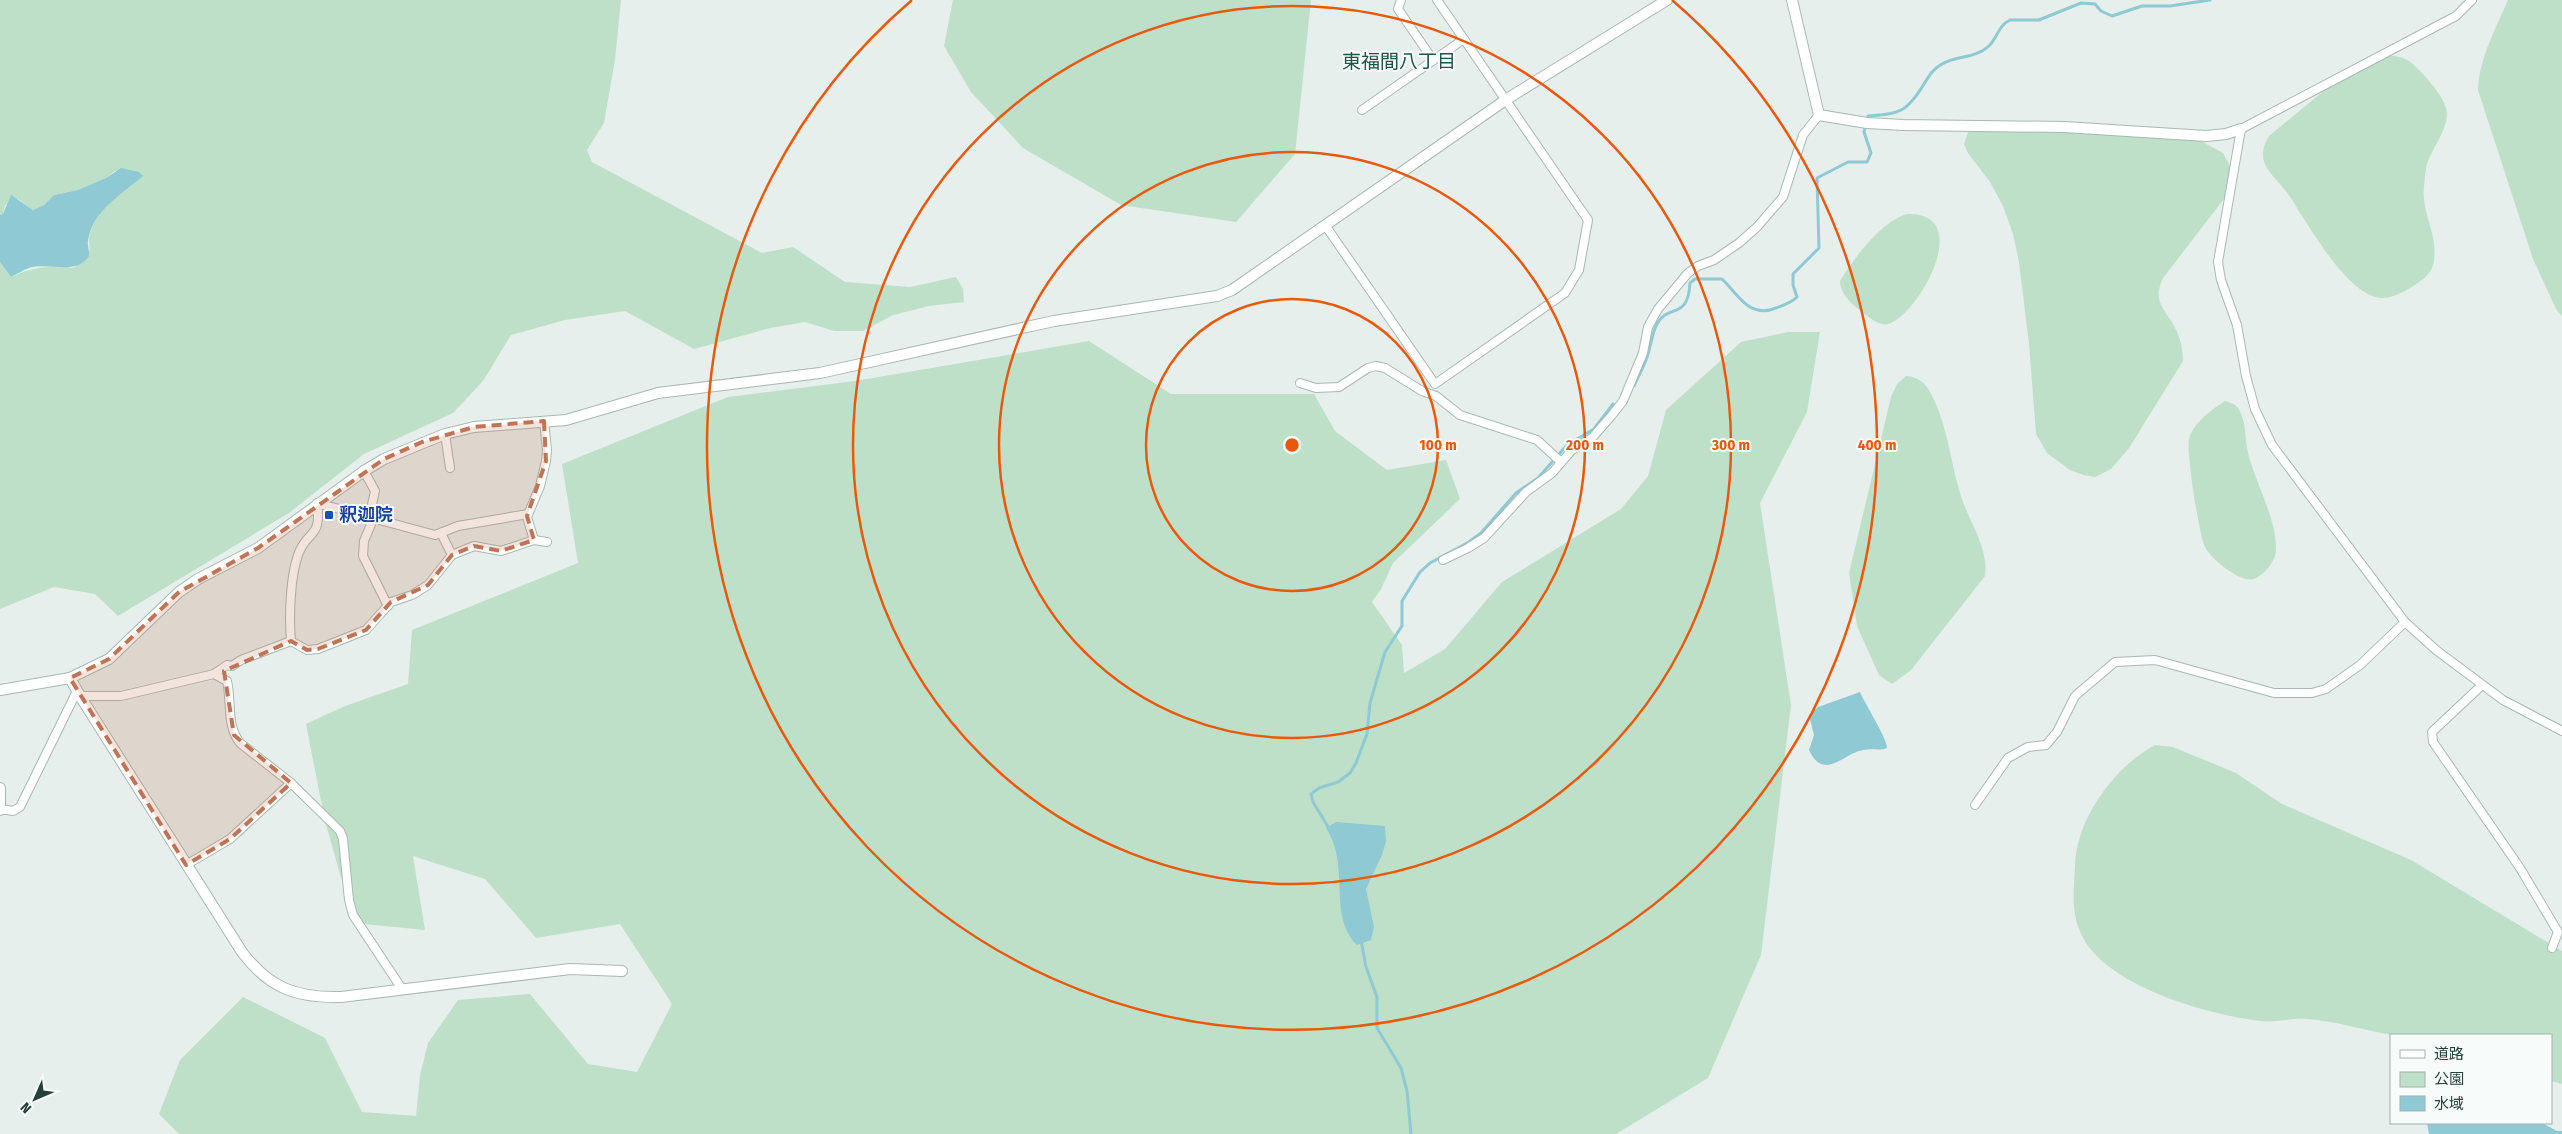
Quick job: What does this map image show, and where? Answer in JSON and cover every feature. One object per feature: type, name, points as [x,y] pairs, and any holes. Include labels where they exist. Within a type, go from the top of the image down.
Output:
[{"type":"street","points":[[1401,0],[1398,10],[1434,60]]},
{"type":"street","points":[[1435,384],[1565,293],[1579,270],[1588,220],[1507,99],[1437,0]]},
{"type":"street","points":[[0,690],[70,678],[109,659],[179,592],[198,578],[258,548],[317,503],[364,471],[392,456],[446,434],[474,428],[566,420],[658,393],[820,373],[1054,321],[1217,296],[1232,290],[1507,99],[1667,0]]},
{"type":"street","points":[[1792,0],[1819,115]]},
{"type":"street","points":[[1819,115],[1867,123],[1903,126],[2064,127],[2206,136],[2226,134],[2241,129],[2456,16],[2472,0]]},
{"type":"street","points":[[1362,110],[1464,39]]},
{"type":"street","points":[[1442,560],[1484,538],[1526,492],[1552,473],[1572,450],[1592,438],[1623,401],[1642,353],[1648,328],[1658,309],[1688,273],[1698,266],[1714,260],[1739,243],[1757,227],[1783,197],[1803,135],[1819,115]]},
{"type":"street","points":[[2241,129],[2218,262],[2220,280],[2237,326],[2246,376],[2255,410],[2277,453],[2405,622],[2503,700],[2562,731]]},
{"type":"street","points":[[1325,225],[1435,384],[1436,396]]},
{"type":"street","points":[[1300,383],[1316,388],[1339,387],[1368,368],[1376,366],[1385,368],[1422,391],[1436,396],[1460,415],[1537,440],[1560,462]]},
{"type":"street","points":[[534,540],[528,514],[540,486],[546,462],[547,450],[544,422]]},
{"type":"street","points":[[446,434],[450,468]]},
{"type":"street","points":[[364,471],[375,491],[372,522],[364,541],[363,556],[388,606]]},
{"type":"street","points":[[317,503],[371,517],[384,523],[402,525],[435,535],[458,526],[528,514]]},
{"type":"street","points":[[291,641],[290,617],[295,565],[298,553],[315,531],[320,521],[317,503]]},
{"type":"street","points":[[441,532],[452,555]]},
{"type":"street","points":[[291,641],[307,650],[332,644],[366,630],[388,606],[428,584],[452,555],[474,546],[501,551],[534,540],[547,542]]},
{"type":"street","points":[[1974,805],[2008,758],[2028,747],[2046,745],[2057,732],[2075,696],[2115,662],[2155,660],[2274,693],[2312,693],[2326,689],[2360,665],[2405,622]]},
{"type":"street","points":[[78,694],[121,696],[214,674],[227,665],[232,666],[241,660],[291,641]]},
{"type":"street","points":[[232,666],[230,677],[227,681],[234,736],[240,743],[292,783],[340,831],[343,839],[349,900],[353,915],[402,989]]},
{"type":"street","points":[[214,674],[227,681]]},
{"type":"street","points":[[70,678],[78,694],[242,952],[252,966],[274,984],[298,994],[318,998],[570,969],[622,971]]},
{"type":"street","points":[[2482,685],[2432,732],[2434,742],[2520,868],[2558,932],[2552,948]]},
{"type":"street","points":[[0,788],[0,809],[13,811],[20,807],[78,694]]},
{"type":"street","points":[[186,865],[230,839],[292,783]]},
{"type":"highlighted area","points":[[544,421],[546,461],[527,516],[534,540],[501,551],[474,546],[452,555],[428,585],[391,602],[366,630],[318,649],[307,650],[291,641],[224,671],[234,735],[291,783],[230,839],[186,865],[70,678],[109,659],[179,592],[258,548],[384,459],[422,442],[474,427]]},
{"type":"green space","points":[[0,0],[621,0],[615,60],[604,123],[587,150],[592,162],[762,253],[793,247],[845,282],[910,287],[956,277],[963,289],[964,302],[929,306],[893,315],[863,331],[834,331],[805,322],[770,328],[694,349],[625,311],[565,320],[511,335],[483,381],[453,413],[364,454],[289,513],[118,616],[95,594],[54,587],[0,609],[0,262],[11,277],[26,271],[42,268],[74,268],[90,250],[89,238],[97,217],[114,199],[142,176],[115,171],[108,177],[78,190],[54,195],[44,205],[33,210],[18,199],[5,205],[3,214],[0,215]]},
{"type":"green space","points":[[953,0],[1311,0],[1295,154],[1236,222],[1121,205],[1023,148],[971,92],[944,46]]},
{"type":"green space","points":[[2508,0],[2562,0],[2562,316],[2556,309],[2533,259],[2478,90],[2481,67],[2485,55]]},
{"type":"green space","points":[[2387,55],[2407,60],[2414,65],[2440,96],[2447,114],[2444,128],[2427,164],[2424,187],[2425,206],[2434,244],[2432,269],[2427,276],[2404,292],[2381,298],[2370,295],[2358,288],[2336,265],[2316,238],[2290,196],[2265,165],[2263,152],[2269,136],[2354,66]]},
{"type":"green space","points":[[1975,125],[2197,139],[2223,153],[2235,175],[2230,191],[2163,278],[2160,286],[2160,303],[2178,333],[2183,361],[2129,448],[2111,469],[2095,477],[2070,470],[2047,453],[2036,434],[2029,344],[2019,262],[2013,234],[2003,206],[1990,182],[1968,153],[1964,144],[1969,129]]},
{"type":"green space","points":[[1907,214],[1927,218],[1938,229],[1939,246],[1935,266],[1913,304],[1900,317],[1888,324],[1881,324],[1850,302],[1842,290],[1840,281],[1852,262],[1878,232],[1897,218]]},
{"type":"green space","points":[[1788,332],[1820,332],[1807,412],[1760,503],[1791,705],[1761,955],[1708,1078],[1616,1134],[179,1134],[159,1114],[180,1060],[243,997],[325,1038],[362,1112],[416,1116],[420,1075],[428,1043],[458,1000],[530,994],[588,1064],[637,1072],[672,1004],[620,924],[536,938],[485,879],[413,856],[425,930],[354,923],[325,821],[306,724],[345,706],[408,684],[412,630],[578,563],[562,464],[728,397],[855,381],[1089,341],[1171,394],[1314,394],[1335,431],[1387,470],[1446,460],[1460,499],[1393,563],[1381,589],[1372,602],[1402,645],[1404,673],[1445,649],[1502,582],[1621,509],[1648,476],[1666,410],[1741,342]]},
{"type":"green space","points":[[1906,376],[1923,383],[1928,388],[1936,404],[1945,430],[1964,506],[1978,535],[1984,555],[1985,576],[1911,670],[1892,684],[1879,675],[1857,626],[1849,573],[1891,397],[1897,384]]},
{"type":"green space","points":[[2225,401],[2232,403],[2241,413],[2250,460],[2273,525],[2276,550],[2274,559],[2265,571],[2254,579],[2234,574],[2208,552],[2202,539],[2191,475],[2189,439],[2191,433],[2209,412]]},
{"type":"green space","points":[[2155,745],[2173,747],[2236,773],[2282,804],[2411,860],[2562,951],[2562,1084],[2552,1081],[2552,1034],[2390,1035],[2317,1020],[2267,1021],[2239,1018],[2185,1004],[2158,994],[2131,981],[2108,966],[2090,949],[2076,921],[2074,898],[2077,848],[2082,830],[2100,796],[2112,780],[2140,754]]},
{"type":"water","points":[[121,168],[139,172],[143,176],[101,212],[90,231],[88,241],[89,256],[83,262],[69,267],[29,268],[11,277],[0,262],[0,215],[3,214],[11,195],[33,210],[44,205],[54,195],[78,190],[108,177]]},
{"type":"water","points":[[1860,692],[1884,738],[1887,748],[1863,750],[1835,763],[1821,764],[1809,750],[1814,735],[1809,715],[1818,707]]},
{"type":"water","points":[[1336,822],[1385,826],[1386,841],[1382,855],[1366,889],[1374,927],[1371,940],[1357,945],[1348,933],[1343,919],[1337,858],[1326,828]]},
{"type":"water","points":[[2427,1124],[2544,1124],[2557,1131],[2562,1131],[2562,1134],[2429,1134]]},
{"type":"waterway","points":[[1634,386],[1647,358],[1657,324],[1661,318],[1682,307],[1686,302],[1690,283],[1695,279],[1722,279],[1745,304],[1759,310],[1767,311],[1776,308],[1797,297],[1793,285],[1793,274],[1819,248],[1817,178],[1848,162],[1867,162],[1871,153],[1864,132],[1868,116],[1888,114],[1902,110],[1913,101],[1939,66],[1948,61],[1984,50],[1992,43],[2003,25],[2010,20],[2039,20],[2081,3],[2095,4],[2101,11],[2112,16],[2142,6],[2170,6],[2210,0]]},
{"type":"waterway","points":[[1330,830],[1313,802],[1311,794],[1319,788],[1338,782],[1350,773],[1356,763],[1367,734],[1370,703],[1385,652],[1402,626],[1402,601],[1420,572],[1430,563],[1469,542],[1481,533],[1516,493],[1538,478],[1567,445],[1594,429],[1613,404]]},
{"type":"waterway","points":[[1361,940],[1366,967],[1377,997],[1377,1028],[1401,1068],[1407,1091],[1411,1134]]},
{"type":"place","name":"釈迦院","points":[[329,515]]},
{"type":"district","name":"東福間八丁目","points":[[1399,61]]}]
